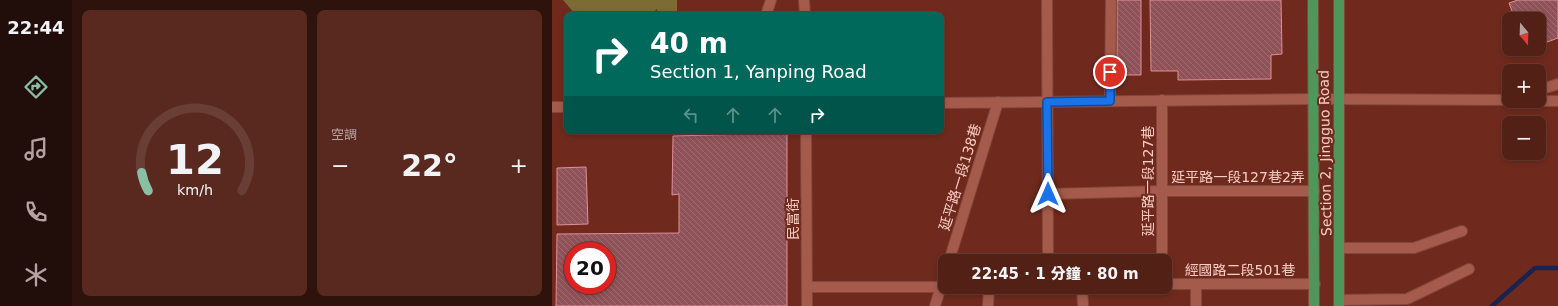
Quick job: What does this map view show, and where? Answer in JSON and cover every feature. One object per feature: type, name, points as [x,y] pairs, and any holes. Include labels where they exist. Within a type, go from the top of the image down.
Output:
[{"type":"main road","name":"Section 2, Jingguo Road","points":[[1313,0],[1314,306]]},
{"type":"main road","name":"Section 2, Jingguo Road","points":[[1339,0],[1339,303]]},
{"type":"street","points":[[767,12],[771,0]]},
{"type":"street","points":[[804,0],[805,12]]},
{"type":"street","points":[[1047,0],[1048,254]]},
{"type":"street","points":[[1110,101],[1111,0]]},
{"type":"street","points":[[1546,88],[1558,84]]},
{"type":"street","points":[[944,103],[1314,99],[1502,101]]},
{"type":"street","name":"延平路一段127巷","points":[[1162,100],[1162,254]]},
{"type":"street","points":[[1546,101],[1558,101]]},
{"type":"street","name":"延平路一段138巷","points":[[951,254],[998,102]]},
{"type":"street","points":[[552,107],[564,107]]},
{"type":"street","name":"民富街","points":[[806,134],[807,306]]},
{"type":"street","name":"延平路一段127巷2弄","points":[[1048,194],[1161,191],[1314,190]]},
{"type":"street","points":[[1340,248],[1414,248],[1462,231]]},
{"type":"street","points":[[1339,303],[1407,299],[1469,270]]},
{"type":"street","name":"經國路二段501巷","points":[[1172,284],[1315,284]]},
{"type":"street","points":[[1196,285],[1196,306]]},
{"type":"street","points":[[807,287],[938,287]]},
{"type":"street","points":[[935,306],[940,294]]},
{"type":"street","points":[[988,306],[989,294]]},
{"type":"street","points":[[1082,294],[1083,306]]},
{"type":"shaded area","points":[[563,0],[677,0],[677,12],[658,12],[657,9],[654,12],[573,12]]},
{"type":"building","points":[[1117,0],[1141,0],[1141,75],[1117,75]]},
{"type":"building","points":[[1150,0],[1281,0],[1282,54],[1271,55],[1271,79],[1178,80],[1178,71],[1151,71]]},
{"type":"building","points":[[1518,0],[1558,0],[1558,38],[1546,42],[1546,12],[1512,12],[1509,3]]},
{"type":"building","points":[[787,134],[787,306],[556,306],[557,234],[679,233],[679,194],[672,195],[673,136]]},
{"type":"building","points":[[586,167],[588,224],[557,225],[557,168]]},
{"type":"waterway","points":[[1492,306],[1535,268],[1558,268]]},
{"type":"route","points":[[1048,194],[1047,102],[1110,101],[1110,72]]}]
